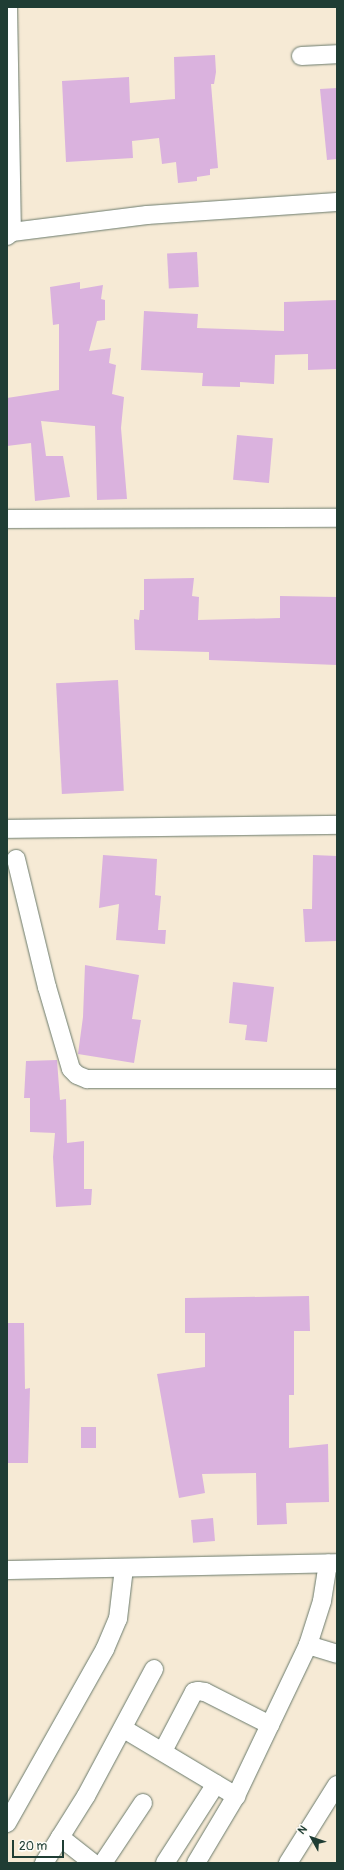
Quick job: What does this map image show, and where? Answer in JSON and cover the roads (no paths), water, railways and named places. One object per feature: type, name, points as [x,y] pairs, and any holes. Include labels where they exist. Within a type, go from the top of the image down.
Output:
[{"type":"street","points":[[8,7],[10,234],[147,215],[337,202]]},
{"type":"street","points":[[300,56],[337,54]]},
{"type":"street","points":[[7,519],[337,518]]},
{"type":"street","points":[[7,828],[337,825]]},
{"type":"street","points":[[16,859],[47,987],[71,1070],[77,1075],[86,1079],[337,1079]]},
{"type":"street","points":[[7,1570],[333,1563],[308,1645],[236,1796],[196,1863]]},
{"type":"street","points":[[7,1822],[105,1649],[118,1619],[124,1568]]},
{"type":"street","points":[[308,1645],[337,1654]]},
{"type":"street","points":[[44,1863],[124,1729],[154,1669]]},
{"type":"street","points":[[163,1751],[194,1692],[198,1691],[206,1692],[270,1725]]},
{"type":"street","points":[[124,1729],[236,1796]]},
{"type":"street","points":[[165,1863],[216,1784]]},
{"type":"street","points":[[288,1863],[337,1785]]},
{"type":"street","points":[[103,1863],[142,1803]]},
{"type":"street","points":[[60,1836],[92,1863]]}]
